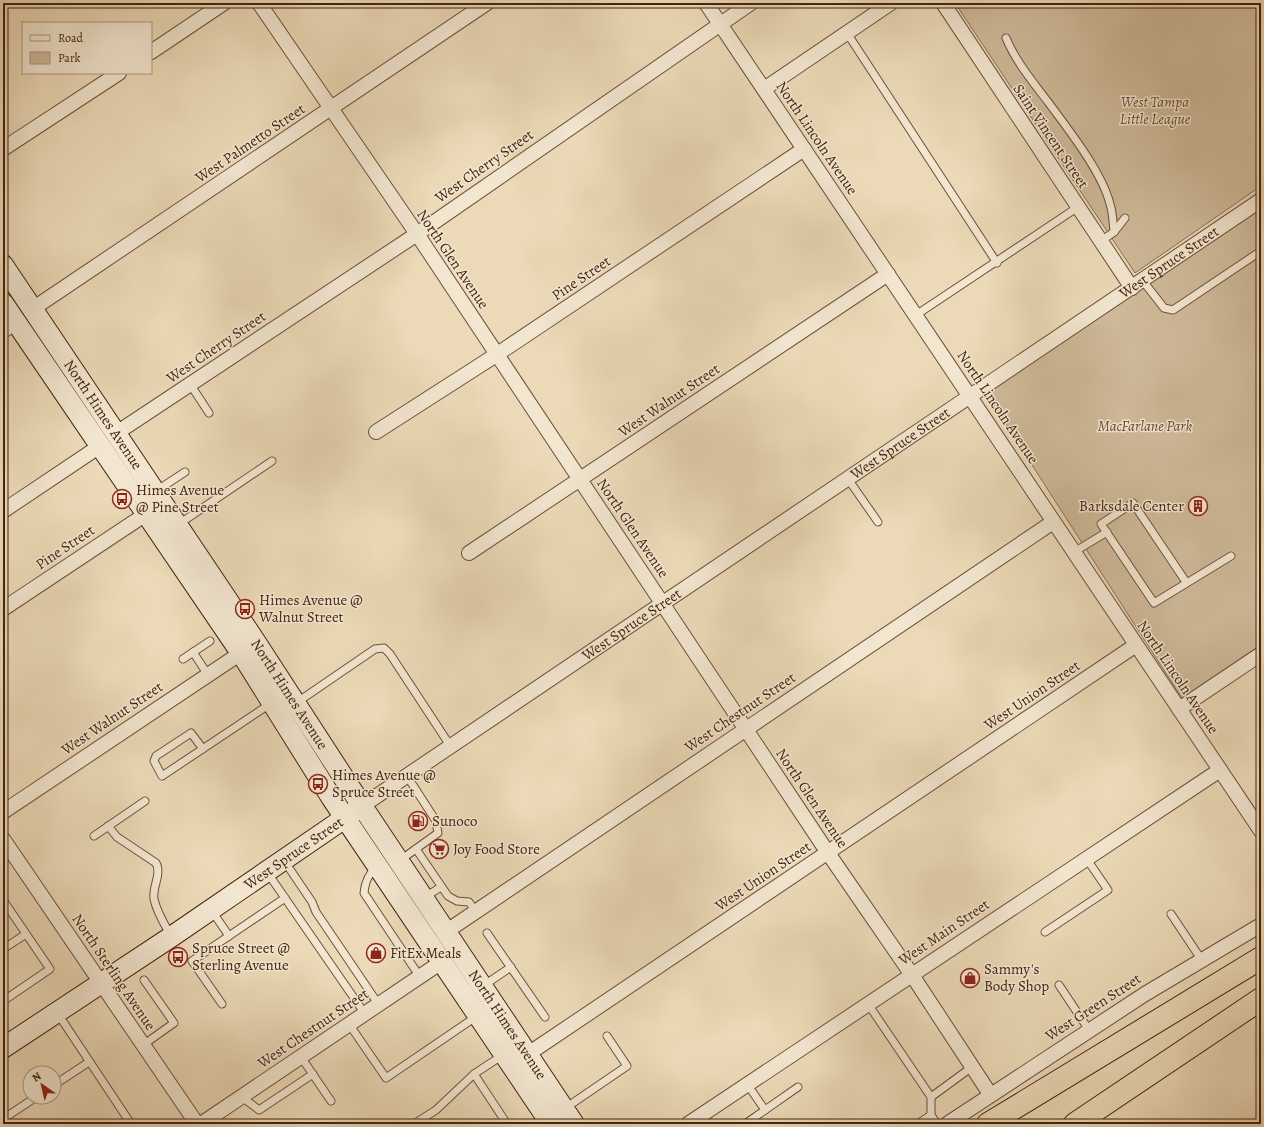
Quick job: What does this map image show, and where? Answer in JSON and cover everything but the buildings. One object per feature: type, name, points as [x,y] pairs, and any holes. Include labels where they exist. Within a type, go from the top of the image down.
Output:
[{"type":"highway","points":[[988,1124],[1261,958]]},
{"type":"highway","points":[[1075,1124],[1261,999]]},
{"type":"street","points":[[152,51],[224,3]]},
{"type":"street","name":"North Glen Avenue","points":[[259,3],[664,604],[828,853],[912,974],[990,1094]]},
{"type":"street","name":"West Palmetto Street","points":[[31,310],[487,3]]},
{"type":"street","name":"North Lincoln Avenue","points":[[706,3],[1261,831]]},
{"type":"street","name":"West Cherry Street","points":[[3,511],[190,384],[416,234],[751,3]]},
{"type":"street","points":[[764,89],[891,3]]},
{"type":"street","name":"Saint Vincent Street","points":[[942,3],[1101,241],[1137,284]]},
{"type":"street","points":[[3,150],[117,74]]},
{"type":"street","name":"Pine Street","points":[[376,432],[496,355],[804,149]]},
{"type":"street","name":"West Spruce Street","points":[[3,1048],[171,937],[362,806],[664,604],[1261,200]]},
{"type":"street","name":"North Himes Avenue","points":[[3,266],[31,310],[108,440],[146,514],[240,653],[345,818],[551,1124]]},
{"type":"street","name":"West Walnut Street","points":[[469,553],[888,274]]},
{"type":"street","points":[[3,303],[14,328]]},
{"type":"street","name":"North Himes Avenue","points":[[14,328],[41,346],[101,432],[108,436],[106,446],[116,454],[130,472],[154,492],[296,703],[362,806],[447,931],[528,1054],[568,1119]]},
{"type":"street","name":"Pine Street","points":[[3,609],[146,514]]},
{"type":"street","name":"West Chestnut Street","points":[[447,931],[1054,522]]},
{"type":"street","name":"West Union Street","points":[[528,1054],[1136,644]]},
{"type":"street","name":"West Walnut Street","points":[[3,812],[240,653]]},
{"type":"street","points":[[1179,709],[1261,654]]},
{"type":"street","name":"West Main Street","points":[[691,1123],[747,1084],[1220,770]]},
{"type":"street","name":"North Sterling Avenue","points":[[3,840],[197,1124]]},
{"type":"street","name":"West Green Street","points":[[947,1124],[990,1094],[1089,1030],[1201,959],[1261,924]]},
{"type":"street","points":[[448,969],[482,1001],[517,1050],[523,1054],[528,1054]]},
{"type":"street","name":"West Chestnut Street","points":[[202,1124],[420,977],[448,969]]},
{"type":"street","points":[[505,1054],[511,1054],[521,1060],[568,1119]]},
{"type":"lane","points":[[847,33],[997,263]]},
{"type":"lane","points":[[1006,38],[1011,50],[1036,88],[1048,101],[1098,175],[1110,204],[1114,232]]},
{"type":"lane","points":[[916,315],[997,263],[1078,207]]},
{"type":"lane","points":[[1101,241],[1114,232],[1125,218]]},
{"type":"lane","points":[[1137,284],[1164,308],[1172,310],[1261,251]]},
{"type":"lane","points":[[190,384],[210,413]]},
{"type":"lane","points":[[177,525],[272,462]]},
{"type":"lane","points":[[154,492],[184,472]]},
{"type":"lane","points":[[848,479],[878,522]]},
{"type":"lane","points":[[1186,582],[1133,503],[1101,524],[1154,603],[1186,582],[1231,556]]},
{"type":"lane","points":[[1074,552],[1106,532]]},
{"type":"lane","points":[[182,659],[210,641]]},
{"type":"lane","points":[[296,703],[375,649],[384,648],[390,654],[451,747]]},
{"type":"lane","points":[[193,652],[208,674]]},
{"type":"lane","points":[[203,749],[191,733],[156,756],[154,761],[162,776],[203,749],[272,702]]},
{"type":"lane","points":[[399,861],[438,833],[436,821],[407,776]]},
{"type":"lane","points":[[94,836],[146,801]]},
{"type":"lane","points":[[108,826],[117,837],[156,862],[158,867],[154,897],[157,909],[171,937]]},
{"type":"lane","points":[[416,849],[448,896],[457,901],[469,902],[476,912]]},
{"type":"lane","points":[[1045,932],[1108,890],[1086,858]]},
{"type":"lane","points":[[284,860],[312,902],[316,912],[378,1005]]},
{"type":"lane","points":[[378,866],[370,873],[364,884],[364,893],[420,977]]},
{"type":"lane","points":[[266,872],[365,1014]]},
{"type":"lane","points":[[424,898],[442,886]]},
{"type":"lane","points":[[222,1004],[192,961],[285,898]]},
{"type":"lane","points":[[3,1000],[50,969],[4,905]]},
{"type":"lane","points":[[211,910],[229,936]]},
{"type":"lane","points":[[1171,914],[1201,959]]},
{"type":"lane","points":[[487,933],[545,1016]]},
{"type":"lane","points":[[3,949],[26,934]]},
{"type":"lane","points":[[483,986],[511,967]]},
{"type":"lane","points":[[143,1045],[174,1023],[144,980]]},
{"type":"lane","points":[[1059,985],[1089,1030]]},
{"type":"lane","points":[[868,1004],[931,1097],[931,1115],[937,1124]]},
{"type":"lane","points":[[56,1012],[131,1124]]},
{"type":"lane","points":[[349,1024],[386,1078],[479,1015]]},
{"type":"lane","points":[[568,1119],[627,1066],[607,1036]]},
{"type":"lane","points":[[414,1124],[436,1110],[474,1074],[505,1054]]},
{"type":"lane","points":[[301,1057],[331,1101]]},
{"type":"lane","points":[[62,1080],[89,1062]]},
{"type":"lane","points":[[931,1097],[972,1067]]},
{"type":"lane","points":[[242,1097],[259,1110],[313,1074]]},
{"type":"lane","points":[[474,1074],[507,1124]]},
{"type":"lane","points":[[747,1084],[765,1110]]},
{"type":"lane","points":[[745,1124],[798,1087]]},
{"type":"lane","points":[[3,1119],[24,1105]]},
{"type":"lane","points":[[918,1124],[931,1115]]},
{"type":"green space","name":"West Tampa Little League","points":[[955,3],[1261,3],[1261,186],[1135,273]]},
{"type":"green space","name":"MacFarlane Park","points":[[1261,208],[1261,647],[1183,700],[989,398],[992,389]]},
{"type":"place","name":"Himes Avenue @ Pine Street","points":[[122,499]]},
{"type":"place","name":"Barksdale Center","points":[[1198,506]]},
{"type":"place","name":"Himes Avenue @ Walnut Street","points":[[245,609]]},
{"type":"place","name":"Himes Avenue @ Spruce Street","points":[[318,784]]},
{"type":"place","name":"Sunoco","points":[[418,821]]},
{"type":"place","name":"Joy Food Store","points":[[439,849]]},
{"type":"place","name":"FitEx Meals","points":[[376,953]]},
{"type":"place","name":"Spruce Street @ Sterling Avenue","points":[[178,957]]},
{"type":"place","name":"Sammy's Body Shop","points":[[970,978]]}]
